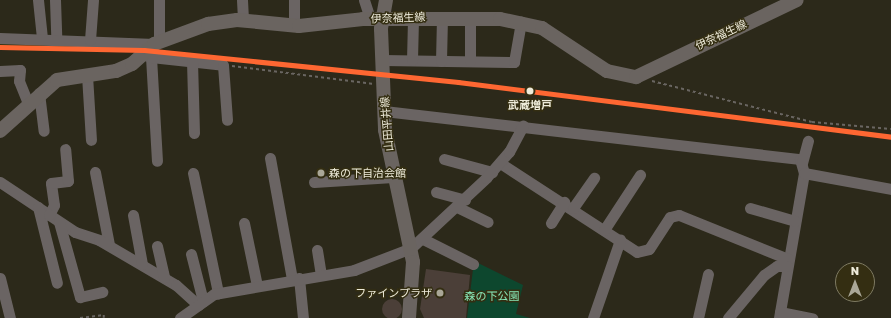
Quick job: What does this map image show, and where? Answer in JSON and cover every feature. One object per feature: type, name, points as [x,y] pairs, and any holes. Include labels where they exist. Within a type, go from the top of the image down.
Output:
[{"type":"main road","name":"山田平井線","points":[[386,0],[376,19],[383,60],[384,111],[394,177],[411,248],[413,279],[408,318]]},
{"type":"main road","name":"伊奈福生線","points":[[0,131],[28,103],[57,80],[116,71],[152,50],[208,24],[243,21],[294,26],[376,19],[442,17],[470,17],[522,22],[560,38],[611,73],[636,77],[797,0]]},
{"type":"street","points":[[38,0],[42,38]]},
{"type":"street","points":[[55,0],[56,38]]},
{"type":"street","points":[[90,40],[92,0]]},
{"type":"street","points":[[157,161],[152,50],[159,0]]},
{"type":"street","points":[[242,0],[243,21]]},
{"type":"street","points":[[294,0],[294,26]]},
{"type":"street","points":[[364,0],[376,19]]},
{"type":"street","points":[[441,61],[442,17]]},
{"type":"street","points":[[470,17],[470,61]]},
{"type":"street","points":[[412,60],[413,19]]},
{"type":"street","points":[[383,60],[514,62],[522,22]]},
{"type":"street","points":[[0,38],[56,38],[90,40],[152,50],[192,61],[223,65],[227,120]]},
{"type":"street","points":[[192,61],[194,132]]},
{"type":"street","points":[[0,71],[20,70],[19,81],[28,103]]},
{"type":"street","points":[[87,75],[91,140]]},
{"type":"street","points":[[40,93],[44,131]]},
{"type":"street","points":[[384,111],[800,159],[803,168]]},
{"type":"street","points":[[180,318],[200,303],[218,293],[354,270],[411,248],[461,204],[492,172],[500,163],[523,126]]},
{"type":"street","points":[[808,141],[779,315],[812,318]]},
{"type":"street","points":[[49,215],[54,205],[51,182],[68,180],[65,149]]},
{"type":"street","points":[[270,158],[303,318]]},
{"type":"street","points":[[444,159],[492,172]]},
{"type":"street","points":[[500,163],[568,205],[637,252],[644,251],[670,217],[679,215],[788,262]]},
{"type":"street","points":[[803,168],[891,189]]},
{"type":"street","points":[[95,172],[109,245]]},
{"type":"street","points":[[193,173],[218,293]]},
{"type":"street","points":[[604,230],[640,175]]},
{"type":"street","points":[[314,182],[394,177]]},
{"type":"street","points":[[551,223],[594,178]]},
{"type":"street","points":[[0,182],[59,222],[109,245],[164,277],[200,303]]},
{"type":"street","points":[[436,192],[461,204],[488,222]]},
{"type":"street","points":[[38,207],[57,283]]},
{"type":"street","points":[[750,208],[795,221]]},
{"type":"street","points":[[133,215],[142,264]]},
{"type":"street","points":[[59,222],[80,297],[102,292]]},
{"type":"street","points":[[244,223],[257,286]]},
{"type":"street","points":[[423,239],[473,264]]},
{"type":"street","points":[[593,318],[620,240]]},
{"type":"street","points":[[157,246],[164,277]]},
{"type":"street","points":[[317,250],[321,275]]},
{"type":"street","points":[[191,254],[200,303]]},
{"type":"street","points":[[728,318],[764,275],[777,266],[788,262]]},
{"type":"street","points":[[698,318],[708,274]]},
{"type":"street","points":[[0,278],[10,318]]},
{"type":"path","points":[[223,65],[384,85]]},
{"type":"path","points":[[661,85],[812,122],[891,129]]},
{"type":"path","points":[[523,107],[524,102]]},
{"type":"path","points":[[80,318],[104,315],[104,318]]},
{"type":"shaded area","points":[[0,43],[147,47],[142,52],[0,49]]},
{"type":"green space","name":"森の下公園","points":[[474,261],[523,285],[516,314],[530,318],[467,318]]},
{"type":"building","points":[[426,269],[470,275],[466,318],[424,318],[420,309]]},
{"type":"building","points":[[392,299],[399,302],[402,309],[399,316],[392,319],[385,316],[382,309],[385,302]]},
{"type":"transit line","points":[[0,47],[144,50],[458,82],[891,137]]},
{"type":"place","name":"武蔵増戸","points":[[530,91]]},
{"type":"place","name":"森の下自治会館","points":[[321,173]]},
{"type":"place","name":"ファインプラザ","points":[[440,293]]}]
